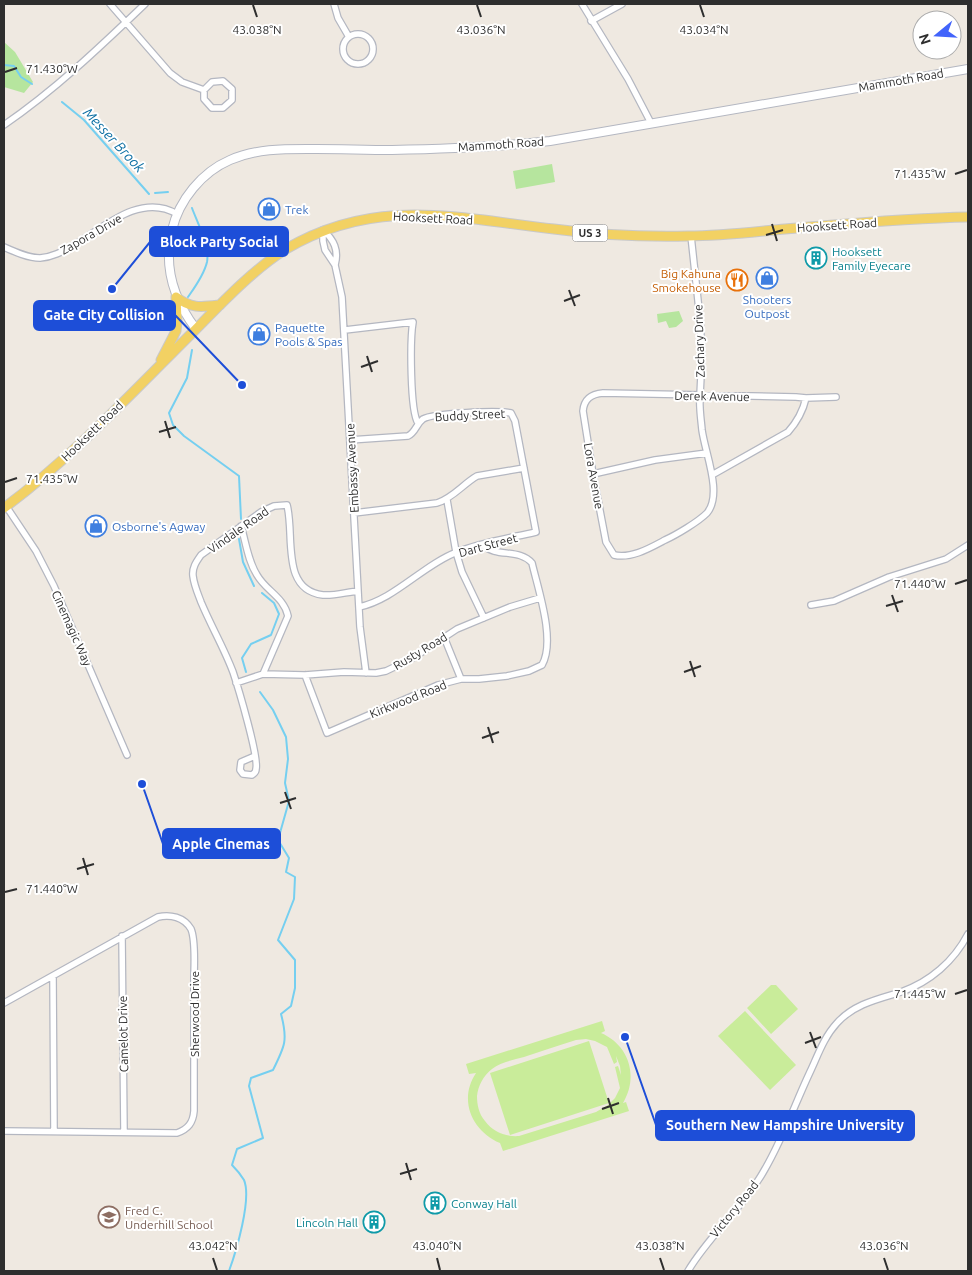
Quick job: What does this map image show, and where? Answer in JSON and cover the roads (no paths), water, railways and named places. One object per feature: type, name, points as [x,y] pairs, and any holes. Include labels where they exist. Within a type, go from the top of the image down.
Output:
[{"type":"main road","name":"Mammoth Road","points":[[196,329],[176,297],[168,255],[171,234],[177,214],[193,188],[210,172],[231,159],[256,152],[292,149],[424,149],[506,146],[550,141],[968,69]]},
{"type":"main road","name":"Hooksett Road","points":[[5,507],[59,464],[220,305],[273,258],[293,245],[323,230],[364,218],[407,214],[489,221],[608,235],[691,236],[968,217]]},
{"type":"main road","points":[[176,297],[192,307],[200,308],[220,305]]},
{"type":"main road","points":[[159,366],[176,331],[176,297]]},
{"type":"street","points":[[110,4],[170,73],[182,82],[204,90]]},
{"type":"street","points":[[4,125],[44,95],[84,61],[145,4]]},
{"type":"street","points":[[334,4],[341,24],[349,38]]},
{"type":"street","points":[[582,4],[628,79],[651,123]]},
{"type":"street","points":[[591,21],[622,4]]},
{"type":"street","points":[[354,34],[361,34],[369,39],[373,50],[367,61],[361,64],[354,63],[347,58],[344,46],[349,38],[354,34]]},
{"type":"street","points":[[223,81],[232,89],[232,100],[223,108],[212,108],[204,99],[204,90],[212,82],[223,81]]},
{"type":"street","name":"Zapora Drive","points":[[4,246],[32,258],[53,256],[124,215],[138,209],[161,206],[177,214]]},
{"type":"street","name":"Embassy Avenue","points":[[323,230],[322,240],[325,250],[335,265],[342,297],[359,608],[366,673]]},
{"type":"street","name":"Embassy Avenue","points":[[323,230],[332,238],[336,248],[335,265]]},
{"type":"street","name":"Zachary Drive","points":[[614,555],[621,557],[636,554],[669,538],[706,513],[710,507],[714,492],[702,430],[700,396],[702,356],[691,236]]},
{"type":"street","points":[[345,330],[413,322],[411,340],[414,412],[418,423]]},
{"type":"street","name":"Derek Avenue","points":[[589,397],[603,393],[806,398],[836,397]]},
{"type":"street","name":"Lora Avenue","points":[[589,397],[584,403],[583,411],[606,542],[614,555]]},
{"type":"street","points":[[712,475],[788,432],[804,407],[806,398]]},
{"type":"street","name":"Buddy Street","points":[[350,440],[408,436],[414,432],[418,423],[426,418],[443,415],[498,411],[512,413],[524,468]]},
{"type":"street","points":[[593,474],[655,460],[707,453]]},
{"type":"street","points":[[354,513],[437,503],[446,500],[478,476],[524,468]]},
{"type":"street","name":"Dart Street","points":[[359,608],[368,606],[382,598],[456,552],[536,532],[524,468]]},
{"type":"street","points":[[446,500],[456,552],[462,572],[484,618]]},
{"type":"street","name":"Vindale Road","points":[[255,756],[233,672],[210,625],[197,590],[193,576],[196,561],[201,555],[260,512],[274,506],[287,506],[290,515],[292,567],[298,581],[310,590],[324,595],[358,591]]},
{"type":"street","name":"Cinemagic Way","points":[[5,507],[36,551],[54,586],[127,755]]},
{"type":"street","points":[[242,526],[250,562],[257,575],[282,602],[288,616],[269,656],[263,674]]},
{"type":"street","points":[[483,545],[492,551],[527,557],[532,563],[540,598]]},
{"type":"street","points":[[810,605],[834,601],[889,577],[946,559],[968,545]]},
{"type":"street","name":"Rusty Road","points":[[236,683],[263,674],[376,673],[393,668],[413,658],[457,630],[510,607],[540,598]]},
{"type":"street","name":"Kirkwood Road","points":[[305,675],[327,733],[438,685],[461,679],[508,676],[536,669],[542,665],[547,651],[547,636],[540,598]]},
{"type":"street","points":[[444,637],[461,679]]},
{"type":"street","name":"Sherwood Drive","points":[[4,1003],[158,917],[164,915],[179,918],[191,930],[194,969],[193,1118],[190,1124],[184,1130],[177,1133],[4,1131]]},
{"type":"street","name":"Victory Road","points":[[688,1271],[702,1249],[738,1208],[759,1180],[774,1152],[822,1045],[837,1023],[857,1007],[916,986],[931,977],[954,956],[968,934]]},
{"type":"street","name":"Camelot Drive","points":[[122,936],[124,1132]]},
{"type":"street","points":[[53,976],[54,1131]]},
{"type":"waterway","name":"Messer Brook","points":[[4,65],[14,66],[21,77],[32,84]]},
{"type":"waterway","name":"Messer Brook","points":[[62,102],[84,120],[149,194]]},
{"type":"waterway","name":"Messer Brook","points":[[155,193],[168,192]]},
{"type":"waterway","name":"Messer Brook","points":[[188,297],[204,272],[207,262],[207,249],[192,208]]},
{"type":"waterway","name":"Messer Brook","points":[[192,350],[187,378],[169,413],[173,425],[184,436],[239,476],[241,519]]},
{"type":"waterway","name":"Messer Brook","points":[[239,539],[243,562],[254,586]]},
{"type":"waterway","name":"Messer Brook","points":[[246,672],[242,658],[251,644],[271,635],[279,614],[274,603],[262,593]]},
{"type":"waterway","name":"Messer Brook","points":[[229,1271],[242,1226],[246,1200],[244,1180],[232,1165],[237,1149],[263,1138],[249,1086],[251,1078],[273,1070],[277,1062],[283,1049],[285,1037],[281,1014],[291,1006],[295,988],[295,960],[278,940],[294,899],[295,877],[286,872],[289,858],[278,840],[289,801],[285,783],[288,759],[286,737],[273,710],[260,692]]},
{"type":"place","name":"Trek","points":[[269,209]]},
{"type":"place","name":"Hooksett Family Eyecare","points":[[816,258]]},
{"type":"place","name":"Shooters Outpost","points":[[767,278]]},
{"type":"place","name":"Big Kahuna Smokehouse","points":[[737,280]]},
{"type":"place","name":"Block Party Social","points":[[112,289]]},
{"type":"place","name":"Paquette Pools & Spas","points":[[259,334]]},
{"type":"place","name":"Gate City Collision","points":[[242,385]]},
{"type":"place","name":"Osborne's Agway","points":[[96,526]]},
{"type":"place","name":"Apple Cinemas","points":[[142,784]]},
{"type":"place","name":"Southern New Hampshire University","points":[[625,1037]]},
{"type":"place","name":"Conway Hall","points":[[435,1203]]},
{"type":"place","name":"Fred C. Underhill School","points":[[109,1217]]},
{"type":"place","name":"Lincoln Hall","points":[[374,1222]]}]
